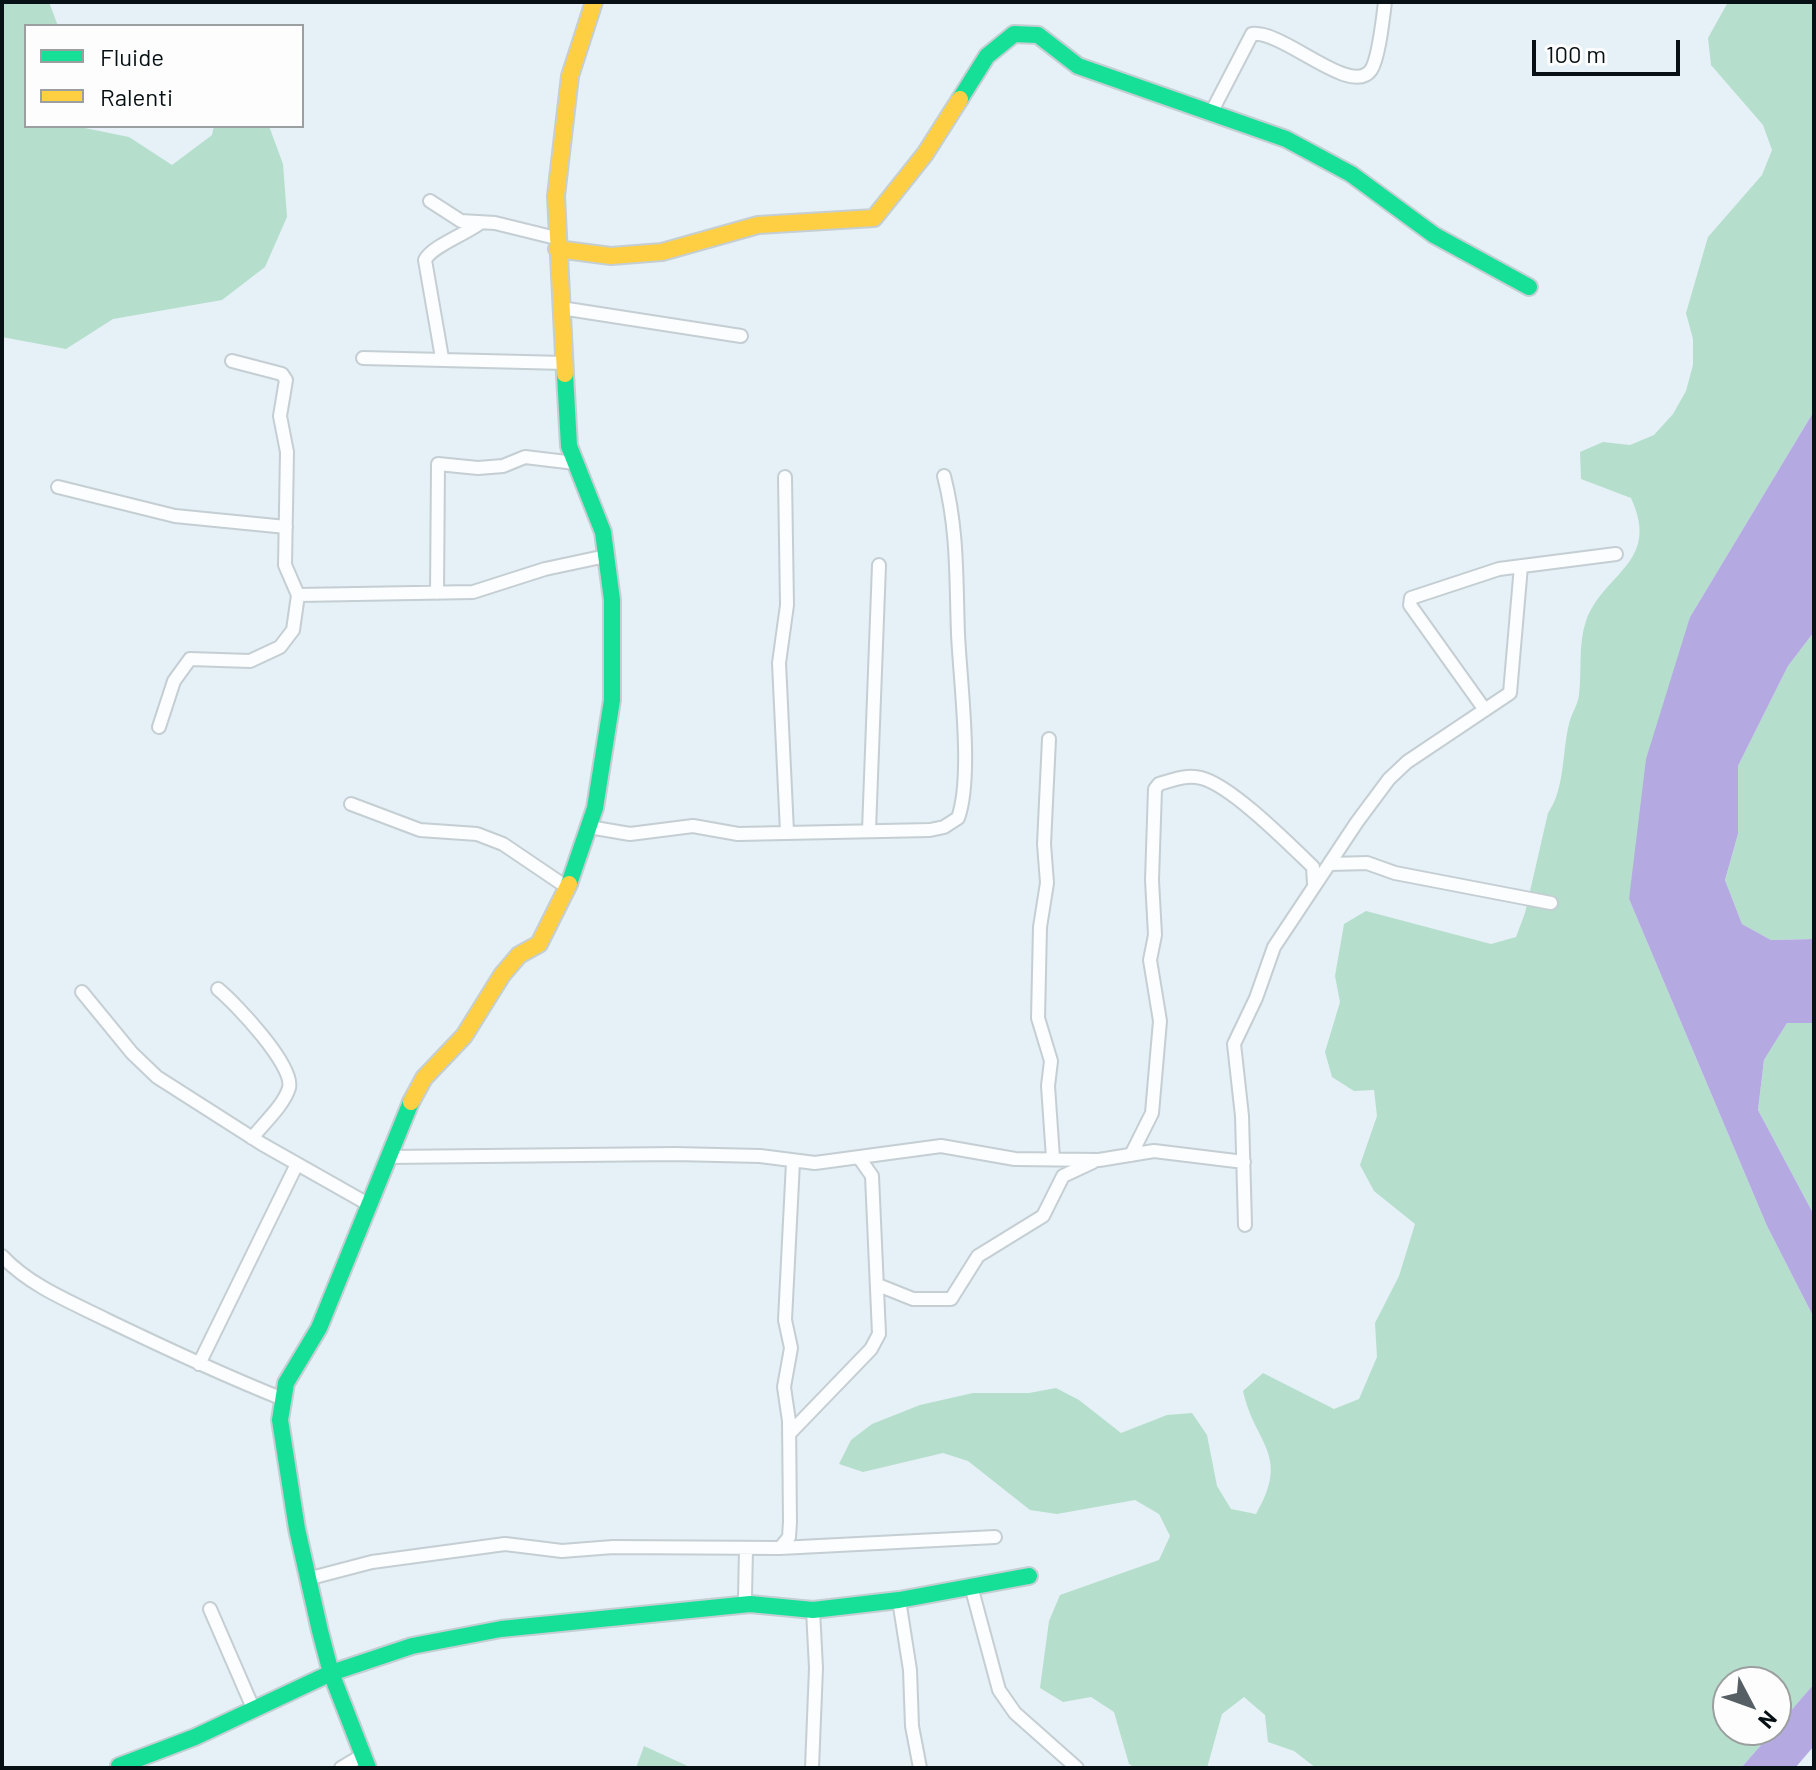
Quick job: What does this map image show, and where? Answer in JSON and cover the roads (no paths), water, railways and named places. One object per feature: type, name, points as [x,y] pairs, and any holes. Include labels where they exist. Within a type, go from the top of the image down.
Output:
[{"type":"street","points":[[1211,113],[1252,34],[1270,36],[1337,73],[1352,78],[1364,76],[1372,68],[1385,2]]},
{"type":"street","points":[[341,1768],[365,1762],[331,1673],[307,1579],[282,1445],[283,1399],[292,1371],[319,1328],[368,1204],[424,1078],[464,1036],[513,960],[539,944],[568,888],[589,827],[612,700],[612,600],[606,556],[595,506],[569,446],[557,244],[556,196],[570,76],[590,3]]},
{"type":"street","points":[[430,201],[461,221],[495,223],[557,244],[611,256],[662,252],[758,225],[874,218],[925,154],[977,69],[1014,34],[1042,36],[1078,66],[1286,139],[1351,174],[1434,235],[1529,287]]},
{"type":"street","points":[[442,358],[425,260],[429,253],[461,238],[480,223]]},
{"type":"street","points":[[561,308],[741,336]]},
{"type":"street","points":[[363,358],[565,363]]},
{"type":"street","points":[[159,727],[174,681],[185,663],[196,657],[250,661],[280,647],[293,630],[298,595],[285,565],[287,452],[280,416],[286,391],[285,376],[232,361]]},
{"type":"street","points":[[437,593],[438,464],[478,468],[503,466],[525,457],[575,463]]},
{"type":"street","points":[[589,827],[630,834],[693,826],[738,834],[930,830],[952,823],[960,811],[964,763],[960,588],[950,501],[944,476]]},
{"type":"street","points":[[785,477],[787,605],[779,663],[787,832]]},
{"type":"street","points":[[58,487],[175,516],[286,527]]},
{"type":"street","points":[[1485,710],[1409,601],[1414,595],[1521,566],[1616,554]]},
{"type":"street","points":[[298,595],[437,593],[486,589],[545,569],[606,556]]},
{"type":"street","points":[[869,830],[879,565]]},
{"type":"street","points":[[1245,1225],[1235,1039],[1256,998],[1274,947],[1389,779],[1407,762],[1510,693],[1521,566]]},
{"type":"street","points":[[1049,739],[1044,844],[1047,883],[1040,927],[1038,1018],[1051,1061],[1048,1086],[1053,1158]]},
{"type":"street","points":[[1131,1155],[1152,1113],[1160,1021],[1150,960],[1155,935],[1152,880],[1155,789],[1172,780],[1190,777],[1212,782],[1247,807],[1313,867],[1314,887]]},
{"type":"street","points":[[351,804],[420,830],[477,834],[503,844],[568,888]]},
{"type":"street","points":[[1331,864],[1367,863],[1395,873],[1551,903]]},
{"type":"street","points":[[218,989],[244,1012],[288,1074],[288,1091],[252,1138]]},
{"type":"street","points":[[82,992],[143,1065],[252,1138],[368,1204]]},
{"type":"street","points":[[388,1157],[675,1154],[760,1156],[793,1162],[860,1159],[941,1146],[1015,1159],[1099,1160],[1154,1151],[1183,1152],[1244,1162]]},
{"type":"street","points":[[789,1434],[877,1341],[878,1285],[872,1176],[860,1159]]},
{"type":"street","points":[[878,1285],[913,1299],[951,1299],[978,1256],[1043,1216],[1063,1176],[1099,1160]]},
{"type":"street","points":[[780,1548],[789,1537],[789,1434],[784,1387],[791,1348],[785,1320],[793,1162]]},
{"type":"street","points":[[199,1364],[297,1164]]},
{"type":"street","points":[[2,1256],[24,1276],[61,1297],[199,1364],[283,1399]]},
{"type":"street","points":[[307,1579],[372,1562],[505,1544],[562,1551],[613,1547],[780,1548],[995,1537]]},
{"type":"street","points":[[746,1548],[745,1598],[750,1604]]},
{"type":"street","points":[[119,1766],[195,1737],[331,1673],[412,1646],[501,1629],[750,1604],[813,1610],[899,1600],[1029,1576]]},
{"type":"street","points":[[971,1586],[981,1633],[999,1690],[1015,1713],[1077,1768]]},
{"type":"street","points":[[899,1600],[910,1670],[912,1726],[920,1768]]},
{"type":"street","points":[[210,1609],[253,1708]]},
{"type":"street","points":[[812,1768],[816,1668],[813,1610]]}]
